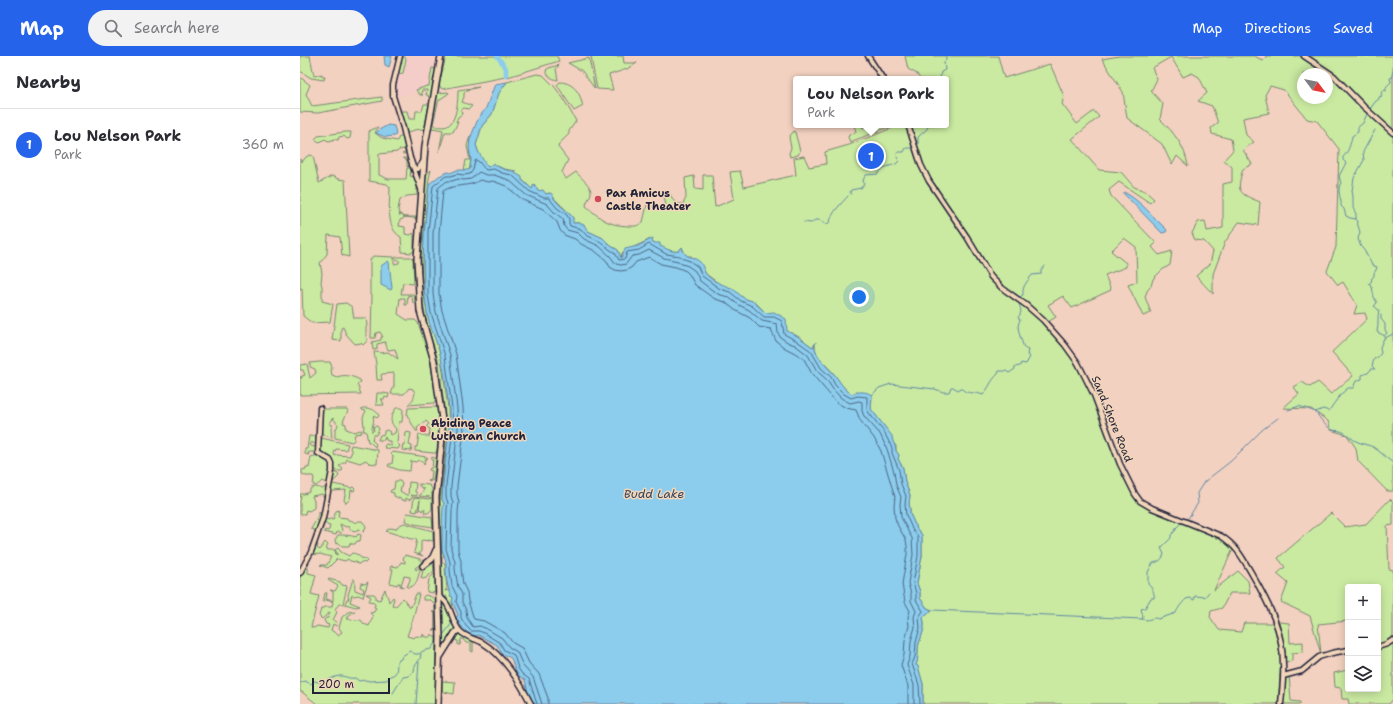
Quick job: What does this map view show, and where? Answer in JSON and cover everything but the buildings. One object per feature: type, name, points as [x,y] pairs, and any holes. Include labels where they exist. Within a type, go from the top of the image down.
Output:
[{"type":"main road","points":[[438,704],[440,658],[436,493],[442,443],[442,420],[434,361],[424,326],[419,299],[417,252],[426,134],[441,56]]},
{"type":"main road","points":[[423,566],[432,558],[437,547]]},
{"type":"main road","points":[[440,658],[458,630]]},
{"type":"street","points":[[400,56],[393,85],[393,96],[412,165],[421,190]]},
{"type":"street","points":[[868,56],[881,76]]},
{"type":"street","points":[[1304,56],[1334,76],[1364,107],[1393,133]]},
{"type":"street","name":"Sand Shore Road","points":[[909,128],[923,170],[991,277],[1000,286],[1023,302],[1046,322],[1065,345],[1080,367],[1098,404],[1120,464],[1136,496],[1147,506],[1221,536],[1240,554],[1269,604],[1276,623],[1282,647],[1283,676],[1281,704]]},
{"type":"street","points":[[412,165],[418,169],[423,162]]},
{"type":"street","points":[[300,573],[313,548],[323,518],[332,471],[330,460],[318,454],[320,408]]},
{"type":"street","points":[[439,597],[446,602],[451,617],[458,630],[467,637],[484,643],[497,655],[513,673],[531,704]]},
{"type":"street","points":[[1381,646],[1393,640]]},
{"type":"street","points":[[1283,676],[1302,671],[1314,660],[1325,655],[1345,651]]},
{"type":"shaded area","points":[[402,56],[436,56],[431,87],[418,90],[418,93],[397,97],[395,87]]},
{"type":"green space","points":[[300,56],[310,56],[314,76],[322,74],[322,77],[325,77],[324,80],[311,78],[300,71]]},
{"type":"green space","points":[[446,56],[557,56],[559,61],[511,76],[442,89],[439,85]]},
{"type":"green space","points":[[623,56],[624,63],[637,63],[627,69],[609,75],[613,90],[597,89],[591,57]]},
{"type":"green space","points":[[905,56],[998,56],[1004,78],[1050,64],[1064,96],[1062,104],[1077,124],[1094,111],[1099,117],[1072,139],[1099,170],[1121,172],[1134,187],[1145,191],[1154,199],[1150,203],[1119,182],[1109,190],[1111,196],[1156,243],[1152,247],[1159,255],[1172,251],[1170,265],[1162,270],[1153,279],[1151,286],[1147,291],[1145,297],[1151,313],[1143,316],[1128,285],[1137,282],[1136,247],[1124,238],[1111,251],[1126,263],[1126,267],[1105,275],[1111,290],[1072,308],[1063,296],[1048,305],[1056,317],[1046,323],[1085,377],[1135,496],[1149,507],[1217,534],[1234,547],[1214,590],[1238,571],[1248,581],[1250,593],[1230,593],[1222,608],[1211,611],[1210,617],[1219,630],[1241,632],[1244,623],[1274,623],[1278,638],[1281,662],[1278,704],[923,704],[923,684],[916,665],[918,646],[924,627],[923,618],[932,610],[927,608],[920,598],[917,583],[922,556],[922,535],[917,529],[910,514],[910,495],[905,482],[903,468],[898,459],[899,455],[896,451],[896,446],[887,430],[871,409],[872,395],[856,392],[852,394],[849,392],[842,386],[835,375],[819,357],[815,349],[815,344],[813,347],[787,331],[781,316],[766,313],[755,302],[743,298],[732,288],[722,286],[706,274],[701,264],[691,256],[686,256],[682,247],[679,251],[669,250],[652,241],[652,238],[622,253],[621,258],[618,250],[611,246],[603,238],[588,231],[579,223],[572,223],[573,218],[550,193],[546,194],[542,190],[540,192],[538,191],[534,184],[532,189],[515,173],[516,171],[504,169],[493,164],[488,167],[484,164],[476,145],[482,126],[492,114],[499,93],[507,82],[537,74],[543,75],[563,98],[576,121],[569,131],[569,134],[558,147],[568,160],[562,172],[566,179],[576,172],[590,187],[591,193],[586,206],[600,218],[609,223],[636,226],[643,222],[647,205],[661,210],[666,205],[664,196],[669,193],[676,204],[683,204],[686,198],[685,178],[694,176],[695,189],[703,190],[703,175],[712,175],[715,207],[734,199],[730,172],[740,171],[744,187],[796,175],[794,158],[804,156],[809,167],[826,164],[825,152],[849,145],[892,128],[949,128],[949,76],[918,76],[908,69]]},
{"type":"green space","points":[[1119,56],[1255,56],[1263,61],[1267,56],[1393,56],[1393,491],[1387,491],[1358,461],[1356,448],[1347,435],[1331,430],[1328,421],[1311,409],[1283,408],[1299,394],[1294,387],[1302,382],[1310,387],[1318,382],[1331,394],[1353,376],[1332,352],[1367,319],[1365,313],[1354,314],[1357,305],[1343,282],[1338,285],[1327,271],[1336,247],[1339,149],[1317,121],[1307,119],[1284,90],[1270,86],[1265,95],[1269,113],[1243,118],[1246,135],[1254,142],[1243,150],[1252,164],[1243,169],[1240,187],[1243,194],[1260,202],[1258,225],[1239,222],[1225,242],[1213,274],[1213,294],[1196,276],[1210,264],[1213,251],[1204,241],[1195,240],[1192,233],[1198,222],[1205,221],[1207,231],[1223,228],[1223,184],[1232,182],[1232,167],[1224,160],[1233,150],[1231,139],[1212,134],[1211,128],[1218,123],[1212,106],[1198,101],[1207,93],[1199,77],[1192,73],[1183,77],[1171,57],[1152,68],[1157,79],[1151,91],[1163,104],[1160,119],[1170,129],[1182,146],[1188,166],[1177,156],[1172,165],[1162,144],[1127,118],[1123,92],[1102,59]]},
{"type":"green space","points":[[402,57],[405,57],[406,59],[403,73],[401,74],[398,72]]},
{"type":"green space","points":[[589,58],[595,89],[582,71],[568,63]]},
{"type":"green space","points":[[559,65],[556,69],[558,80],[550,77],[546,70]]},
{"type":"green space","points":[[432,68],[436,71],[431,98],[429,98],[428,95],[426,95],[427,90],[422,90],[421,94],[423,95],[420,95],[416,90],[429,86]]},
{"type":"green space","points":[[300,77],[310,85],[306,94],[312,106],[382,97],[382,101],[318,113],[300,112]]},
{"type":"green space","points":[[560,82],[571,85],[576,90],[580,96],[583,106],[574,111],[557,85]]},
{"type":"green space","points":[[479,87],[467,90],[464,93],[462,102],[472,106],[469,109],[464,108],[461,110],[462,114],[458,117],[456,122],[458,122],[453,132],[445,132],[439,152],[443,130],[433,128],[432,130],[430,129],[437,95],[439,93],[449,93],[439,100],[433,124],[435,126],[445,127],[450,124],[456,113],[458,90]]},
{"type":"green space","points":[[424,104],[429,104],[424,131],[422,129],[414,130],[408,133],[406,132],[399,111],[407,111],[409,119],[415,119],[416,111],[422,111]]},
{"type":"green space","points":[[378,127],[375,133],[382,138],[397,141],[399,137],[404,137],[407,152],[405,154],[402,154],[405,153],[404,149],[397,152],[379,154],[379,175],[388,179],[406,179],[407,168],[410,168],[410,176],[414,177],[410,166],[407,167],[407,160],[403,158],[407,158],[417,183],[417,195],[407,196],[400,200],[398,210],[400,216],[400,214],[404,217],[400,220],[399,226],[405,227],[405,234],[411,235],[413,233],[414,235],[414,251],[411,253],[402,252],[401,237],[396,233],[390,221],[390,187],[387,184],[369,181],[369,131]]},
{"type":"green space","points":[[855,128],[886,128],[850,142],[848,137],[849,135],[856,132]]},
{"type":"green space","points":[[794,131],[800,151],[798,155],[790,157],[789,153],[791,148],[789,137]]},
{"type":"green space","points":[[351,132],[350,138],[347,139],[344,136],[339,137],[338,140],[335,139],[329,141],[324,139],[319,142],[315,139],[318,136]]},
{"type":"green space","points":[[471,136],[470,140],[470,160],[467,146]]},
{"type":"green space","points":[[310,155],[313,156],[319,183],[332,176],[345,180],[349,257],[342,255],[340,237],[328,235],[327,254],[320,263],[322,273],[322,301],[333,304],[330,322],[312,323],[303,316],[302,288],[300,289],[300,159],[302,162]]},
{"type":"green space","points":[[466,160],[470,160],[469,170],[464,171]]},
{"type":"green space","points":[[431,170],[424,232],[424,295],[427,313],[441,357],[448,408],[449,429],[442,485],[442,500],[444,503],[442,549],[444,556],[442,557],[442,563],[445,563],[447,588],[445,591],[449,590],[454,597],[452,602],[453,609],[451,608],[446,596],[444,597],[442,593],[440,500],[446,443],[446,423],[439,363],[427,324],[423,304],[421,261],[426,172],[427,174]]},
{"type":"green space","points":[[373,256],[394,257],[394,264],[399,263],[399,260],[395,259],[396,257],[411,257],[413,259],[414,284],[403,283],[401,294],[414,294],[415,303],[413,303],[412,296],[408,295],[407,305],[405,305],[405,298],[400,298],[398,314],[407,320],[415,320],[418,323],[430,358],[436,399],[434,403],[408,405],[413,399],[415,393],[413,389],[409,388],[404,394],[391,394],[394,386],[394,373],[382,374],[382,380],[377,380],[374,352],[388,352],[398,359],[395,349],[388,350],[385,342],[377,344],[377,349],[373,350],[372,342],[381,340],[381,337],[383,337],[380,332],[376,333],[375,338],[371,338],[372,295],[370,295],[370,260]]},
{"type":"green space","points":[[346,303],[352,307],[354,318],[366,318],[366,337],[368,340],[363,345],[361,343],[355,344],[346,334],[343,327],[341,328],[341,341],[332,340],[337,304]]},
{"type":"green space","points":[[330,362],[332,367],[332,375],[337,377],[354,377],[360,380],[361,382],[357,384],[361,394],[300,395],[300,376],[302,378],[302,376],[305,375],[303,370],[300,370],[300,365],[307,364],[310,378],[316,373],[315,369],[310,367],[310,363]]},
{"type":"green space","points":[[377,393],[389,394],[388,398],[385,397],[384,399],[381,399],[384,405],[376,405]]},
{"type":"green space","points":[[362,408],[372,409],[379,416],[377,418],[374,415],[373,416],[374,420],[372,432],[374,430],[373,427],[377,426],[379,429],[376,435],[373,435],[372,440],[376,444],[375,447],[368,442],[366,431],[363,431],[363,417],[366,411],[362,410]]},
{"type":"green space","points":[[396,408],[401,408],[403,410],[402,422],[399,422],[397,443],[400,446],[398,449],[385,448],[384,446],[386,444],[392,446],[390,441],[387,441],[385,437],[384,440],[378,440],[380,435],[384,434],[384,431],[387,430],[391,435],[395,433],[396,429],[391,421],[391,418]]},
{"type":"green space","points":[[408,408],[437,408],[439,431],[436,453],[415,451],[419,434],[429,437],[430,429],[426,427],[429,424],[426,421],[417,428],[418,431],[416,431],[407,415]]},
{"type":"green space","points":[[347,409],[348,411],[343,423],[346,424],[346,429],[355,432],[360,430],[362,431],[361,433],[355,434],[352,442],[335,438],[335,431],[338,425],[333,418],[330,421],[330,425],[333,425],[331,429],[332,438],[320,433],[322,410]]},
{"type":"green space","points":[[406,432],[411,433],[409,445],[412,446],[411,451],[402,450],[403,444],[405,444]]},
{"type":"green space","points":[[309,436],[317,437],[317,445],[317,453],[316,454],[314,452],[309,452],[309,455],[305,454]],"holes":[[[311,442],[317,445],[314,447],[309,445]]]},
{"type":"green space","points":[[320,438],[348,444],[346,450],[336,449],[334,453],[335,456],[350,456],[352,451],[350,449],[351,445],[378,450],[377,464],[369,463],[366,460],[360,463],[347,459],[345,463],[339,466],[343,469],[342,471],[337,471],[333,468],[333,465],[319,453],[321,451]]},
{"type":"green space","points":[[392,452],[428,458],[425,459],[424,465],[424,463],[418,460],[416,462],[411,461],[410,471],[399,470],[388,466],[389,464],[392,464]]},
{"type":"green space","points":[[318,455],[329,462],[330,470],[328,482],[326,483],[322,481],[318,485],[314,486],[313,476],[306,476],[302,474],[302,470],[306,469],[306,467],[309,468],[311,457]]},
{"type":"green space","points":[[432,457],[436,460],[433,480],[429,482],[428,481],[431,480],[432,471],[429,470],[432,468]]},
{"type":"green space","points":[[333,472],[337,473],[339,476],[332,483],[333,484],[351,488],[353,487],[355,489],[354,491],[351,490],[350,499],[346,503],[344,500],[346,490],[333,491],[330,487]]},
{"type":"green space","points":[[395,481],[400,481],[402,484],[400,491],[408,496],[409,482],[416,483],[415,492],[417,493],[417,496],[411,495],[413,497],[409,500],[406,498],[405,501],[394,496],[394,493],[390,492],[394,489]]},
{"type":"green space","points":[[419,484],[429,485],[432,488],[432,509],[428,513],[424,513],[425,509],[422,511],[420,509],[419,511],[420,500],[417,512],[412,511],[414,497],[431,498],[419,496],[424,489],[419,486]]},
{"type":"green space","points":[[316,487],[323,489],[325,487],[327,492],[326,497],[322,494],[312,496],[314,508],[309,511],[306,510],[305,514],[300,514],[300,494],[309,492],[311,488]]},
{"type":"green space","points":[[1390,499],[1393,502],[1393,525],[1387,526],[1389,569],[1393,570],[1393,638],[1381,644],[1381,584],[1345,584],[1345,621],[1318,624],[1321,654],[1310,616],[1281,602],[1288,583],[1277,574],[1285,567],[1278,558],[1331,513],[1345,527],[1366,524]]},
{"type":"green space","points":[[338,510],[338,517],[347,518],[355,523],[362,521],[366,526],[364,532],[359,529],[351,531],[349,526],[346,527],[340,524],[342,530],[341,533],[337,532],[336,535],[324,532],[325,530],[329,530],[330,526],[325,523],[321,532],[325,518],[328,520],[333,520],[336,511]]},
{"type":"green space","points":[[318,512],[323,514],[317,531],[311,529],[318,517]]},
{"type":"green space","points":[[407,513],[431,517],[433,527],[405,521]]},
{"type":"green space","points":[[404,523],[433,531],[433,541],[422,540],[421,542],[421,551],[419,554],[423,556],[414,553],[417,539],[411,539],[386,531],[390,528],[396,529]]},
{"type":"green space","points":[[358,534],[361,535],[360,541],[357,541],[355,544],[350,543],[349,546],[342,546],[339,543],[336,544],[335,540],[338,535],[349,535],[356,537]]},
{"type":"green space","points":[[325,542],[328,545],[326,549],[328,550],[335,550],[338,548],[341,552],[349,556],[354,553],[367,561],[365,563],[361,562],[357,564],[356,562],[348,559],[345,561],[337,559],[328,568],[320,565],[327,565],[331,557],[320,554],[311,555],[316,543],[318,545],[317,548],[320,550]]},
{"type":"green space","points":[[405,555],[420,559],[422,562],[415,568],[416,570],[421,566],[417,580],[411,587],[407,587],[410,577],[404,576],[401,585],[404,587],[400,586],[400,583],[397,585],[390,583],[393,569],[390,569],[391,566],[398,567],[401,562],[405,563],[403,559]]},
{"type":"green space","points":[[433,562],[434,571],[426,578],[421,578],[424,567]]},
{"type":"green space","points":[[305,565],[308,566],[308,573],[316,575],[311,594],[319,596],[311,627],[314,628],[317,626],[328,628],[329,625],[326,624],[324,620],[328,618],[330,612],[322,619],[319,616],[321,609],[325,607],[332,607],[333,602],[326,600],[325,603],[323,602],[325,593],[327,593],[326,599],[333,601],[333,592],[330,590],[335,591],[338,586],[328,580],[340,582],[342,585],[347,586],[343,604],[339,604],[335,609],[337,612],[333,620],[337,622],[336,626],[333,624],[331,630],[338,635],[342,632],[339,628],[342,617],[348,612],[355,611],[349,615],[347,619],[361,620],[364,624],[369,626],[373,616],[370,613],[374,612],[376,608],[374,607],[374,602],[369,601],[371,597],[366,594],[374,594],[376,599],[380,600],[385,589],[389,602],[393,597],[394,599],[392,605],[396,606],[403,598],[411,607],[416,594],[419,594],[407,636],[414,638],[416,636],[423,637],[423,634],[425,637],[431,637],[431,634],[436,637],[435,704],[317,704],[300,692],[300,577]]},
{"type":"green space","points":[[435,573],[435,592],[427,592],[429,579]]},
{"type":"green space","points":[[353,579],[355,581],[355,590],[363,593],[364,589],[360,587],[361,583],[365,584],[368,582],[363,597],[352,595],[350,602],[360,606],[356,607],[345,604],[347,599],[349,599],[348,595]]},
{"type":"green space","points":[[425,595],[434,598],[436,602],[435,613],[432,612],[435,611],[434,602],[430,600],[423,600]]},
{"type":"green space","points":[[442,601],[448,610],[456,629],[443,648],[443,623]]},
{"type":"green space","points":[[1279,622],[1289,623],[1290,643],[1303,642],[1303,652],[1292,653],[1292,661],[1285,662]]},
{"type":"green space","points":[[457,633],[473,641],[473,652],[471,651],[471,643],[466,643],[463,639],[461,639],[460,645],[458,645],[458,641],[455,640],[456,637],[450,645]]},
{"type":"green space","points":[[1393,643],[1393,699],[1389,704],[1349,704],[1348,699],[1342,699],[1341,688],[1335,687],[1334,673],[1345,671],[1345,692],[1381,692],[1381,648]]},
{"type":"green space","points":[[1289,675],[1291,701],[1300,702],[1300,704],[1283,704],[1284,680]]},
{"type":"green space","points":[[442,681],[455,682],[454,694],[444,692],[442,690]]},
{"type":"water","points":[[384,56],[392,56],[389,67],[385,65]]},
{"type":"water","name":"Budd Lake","points":[[507,82],[499,93],[492,114],[482,126],[476,145],[488,167],[494,163],[498,167],[509,171],[515,171],[515,173],[522,177],[522,180],[532,189],[534,184],[538,191],[543,190],[546,194],[552,194],[556,201],[573,218],[573,223],[584,225],[588,231],[603,238],[611,246],[618,250],[621,258],[625,249],[638,246],[653,238],[652,241],[655,243],[660,243],[660,246],[671,251],[679,251],[682,247],[685,254],[701,263],[705,273],[709,277],[733,289],[744,298],[754,302],[766,313],[774,312],[786,319],[787,331],[813,347],[815,343],[816,352],[820,359],[849,392],[852,394],[865,392],[872,395],[871,409],[892,436],[910,495],[910,514],[917,529],[922,535],[922,556],[917,583],[920,598],[927,608],[932,610],[923,618],[924,627],[918,646],[916,665],[918,666],[923,684],[923,704],[534,704],[528,693],[525,680],[515,671],[511,658],[502,654],[497,645],[478,635],[476,636],[469,634],[464,630],[456,618],[458,615],[452,601],[453,597],[450,596],[451,594],[448,587],[446,562],[442,549],[442,518],[444,503],[442,500],[449,409],[442,364],[438,346],[428,318],[425,296],[423,264],[426,216],[429,184],[439,176],[448,172],[450,173],[457,170],[470,169],[470,139],[478,119],[486,108],[495,84]]},
{"type":"water","points":[[388,125],[394,126],[396,133],[395,136],[385,137],[376,133],[379,130]]},
{"type":"water","points":[[1124,192],[1147,210],[1167,230],[1166,232],[1162,233],[1124,194]]},
{"type":"water","points":[[388,261],[392,288],[391,290],[381,285],[381,266]]},
{"type":"waterway","points":[[497,56],[506,68],[506,76]]},
{"type":"waterway","points":[[940,76],[941,72],[945,70],[944,62],[946,60],[946,56]]},
{"type":"waterway","points":[[1393,71],[1393,76]]},
{"type":"waterway","points":[[1370,109],[1379,97],[1382,96],[1381,94],[1383,90],[1386,91],[1386,87],[1391,82],[1390,78],[1393,77]]},
{"type":"waterway","points":[[1288,410],[1299,406],[1316,412],[1323,409],[1329,411],[1345,390],[1348,388],[1353,388],[1356,381],[1362,379],[1362,375],[1368,373],[1371,369],[1375,369],[1372,366],[1374,359],[1381,353],[1380,347],[1385,336],[1377,332],[1379,310],[1374,306],[1377,303],[1372,287],[1369,284],[1377,267],[1372,265],[1361,247],[1358,239],[1360,232],[1356,219],[1346,216],[1344,209],[1341,206],[1339,192],[1341,183],[1339,176],[1346,163],[1343,160],[1343,157],[1349,148],[1352,136],[1358,132],[1358,127],[1363,123],[1367,114]]},
{"type":"waterway","points":[[918,144],[918,137],[927,128]]},
{"type":"waterway","points":[[1356,219],[1356,214],[1353,208],[1352,191],[1354,178],[1364,160],[1363,152],[1375,130]]},
{"type":"waterway","points":[[897,154],[898,152],[904,152],[906,148],[911,148],[912,146]]},
{"type":"waterway","points":[[851,194],[851,190],[861,188],[864,184],[863,180],[866,175],[878,174],[883,168],[896,164],[899,161],[897,157]]},
{"type":"waterway","points":[[804,222],[811,223],[815,220],[819,220],[827,224],[830,222],[837,208],[848,196]]},
{"type":"waterway","points":[[1020,297],[1023,295],[1024,287],[1032,275],[1041,274],[1041,271],[1045,266]]},
{"type":"waterway","points":[[872,395],[879,388],[891,384],[935,389],[943,392],[949,392],[951,387],[953,387],[958,390],[961,388],[968,392],[983,395],[999,371],[1006,371],[1009,373],[1015,369],[1015,367],[1020,366],[1021,363],[1026,364],[1030,357],[1027,355],[1028,350],[1024,348],[1018,326],[1020,320],[1018,317],[1021,312],[1019,303]]},
{"type":"waterway","points":[[1381,315],[1381,319],[1385,324],[1385,330],[1387,333],[1385,335]]},
{"type":"waterway","points":[[1385,338],[1393,334]]},
{"type":"waterway","points":[[1316,412],[1330,429],[1342,431],[1356,441],[1373,447],[1393,463]]},
{"type":"waterway","points":[[1187,520],[1198,503],[1197,493],[1204,482],[1231,461],[1262,430],[1278,418]]},
{"type":"waterway","points":[[1142,619],[1143,616],[1141,609],[1145,608],[1151,598],[1154,598],[1153,591],[1148,584],[1148,572],[1153,563],[1162,558],[1164,554],[1161,548],[1171,538],[1171,535],[1182,522]]},
{"type":"waterway","points":[[932,610],[1147,620],[1154,618],[1158,619],[1176,613],[1186,599],[1190,598],[1194,600],[1195,596],[1205,597],[1209,592]]},
{"type":"waterway","points":[[444,634],[452,623]]},
{"type":"waterway","points":[[300,683],[305,681],[311,684],[314,681],[324,683],[340,676],[355,678],[359,681],[387,680],[390,676],[395,674],[397,661],[401,659],[402,656],[410,651],[415,654],[419,654],[423,651],[431,649],[435,643]]},
{"type":"waterway","points":[[393,693],[403,677],[409,676],[414,671],[421,654]]},
{"type":"waterway","points":[[416,704],[419,662]]},
{"type":"place","name":"Lou Nelson Park","points":[[871,156]]},
{"type":"place","name":"Pax Amicus Castle Theater","points":[[598,199]]},
{"type":"place","name":"Abiding Peace Lutheran Church","points":[[423,429]]}]
